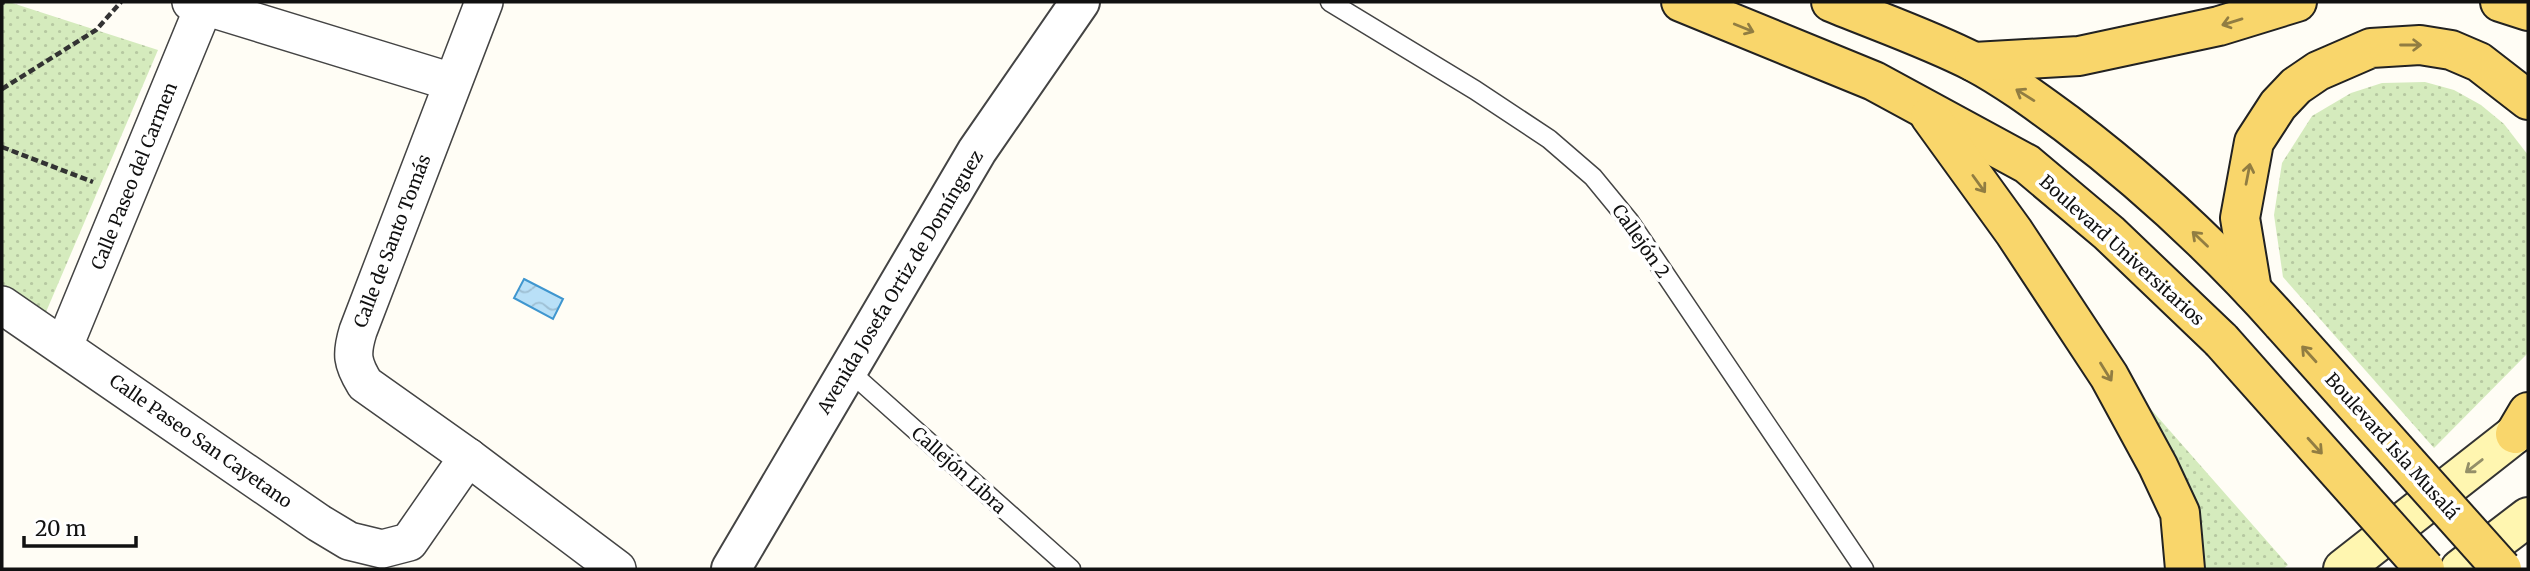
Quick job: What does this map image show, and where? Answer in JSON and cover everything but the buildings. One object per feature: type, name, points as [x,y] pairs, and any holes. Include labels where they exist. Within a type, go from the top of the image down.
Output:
[{"type":"main road","name":"Boulevard Universitarios","points":[[1681,2],[1874,81],[2027,163],[2109,233],[2221,340],[2425,569]]},
{"type":"main road","points":[[1831,2],[1974,62],[2040,104],[2098,147],[2153,194],[2252,290]]},
{"type":"main road","points":[[1974,62],[2079,56],[2219,26],[2297,2]]},
{"type":"main road","points":[[2500,2],[2528,11]]},
{"type":"main road","points":[[2252,290],[2240,218],[2254,142],[2278,105],[2296,86],[2318,71],[2371,48],[2420,45],[2451,50],[2479,62],[2528,100]]},
{"type":"main road","points":[[1925,108],[2014,232],[2109,376],[2180,513],[2185,569]]},
{"type":"main road","name":"Boulevard Isla Musalá","points":[[2252,290],[2502,569]]},
{"type":"main road","points":[[2343,569],[2524,423]]},
{"type":"main road","points":[[2460,569],[2528,517]]},
{"type":"street","name":"Calle de Santo Tomás","points":[[484,2],[353,347],[355,366],[365,384],[468,457],[617,569]]},
{"type":"street","name":"Avenida Josefa Ortiz de Domínguez","points":[[731,569],[978,150],[1080,2]]},
{"type":"street","points":[[197,4],[452,82]]},
{"type":"street","name":"Calle Paseo del Carmen","points":[[64,346],[126,194],[197,4]]},
{"type":"street","name":"Calle Paseo San Cayetano","points":[[2,305],[349,541],[382,549],[409,542],[468,457]]},
{"type":"lane","name":"Callejón 2","points":[[1330,2],[1475,90],[1538,132],[1593,177],[1630,222],[1864,569]]},
{"type":"lane","name":"Callejón Libra","points":[[848,370],[1071,569]]},
{"type":"path","points":[[2,89],[96,30],[121,2]]},
{"type":"path","points":[[2,147],[126,194]]},
{"type":"green space","points":[[2,2],[158,50],[43,319],[2,291]]},
{"type":"green space","points":[[2425,82],[2454,90],[2481,105],[2504,124],[2528,155],[2528,353],[2434,448],[2283,277],[2274,215],[2282,163],[2312,116],[2351,93],[2382,83]]},
{"type":"green space","points":[[2017,257],[2288,565],[2283,569],[2177,569],[2165,498]]},
{"type":"water","points":[[524,279],[563,299],[553,319],[514,298]]}]
